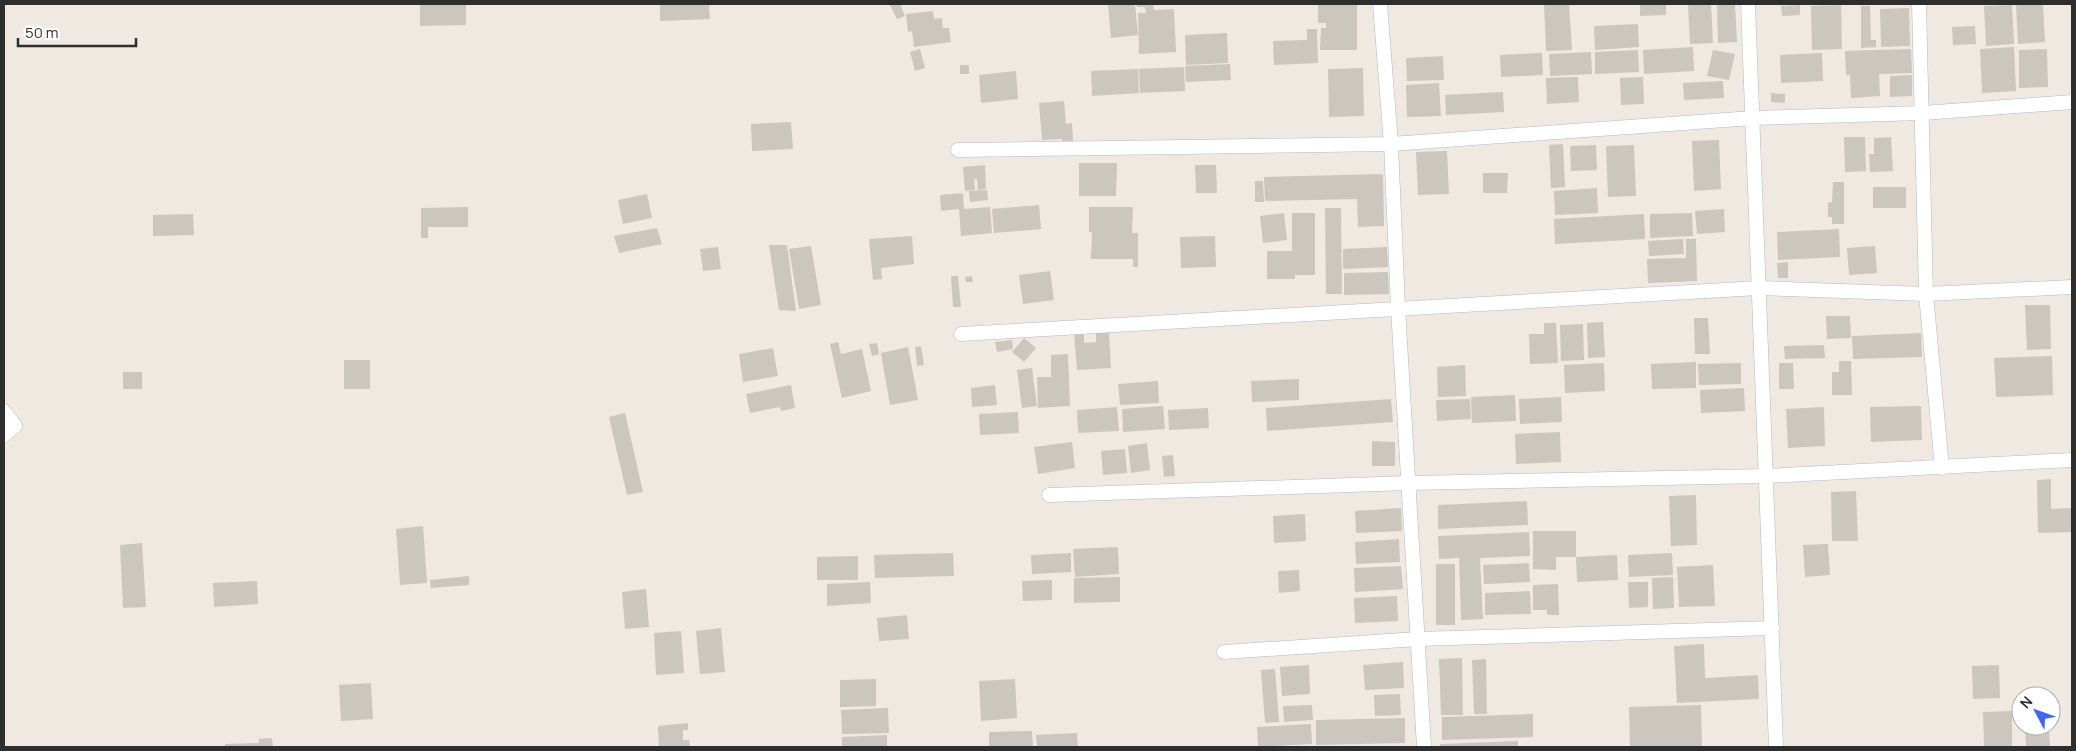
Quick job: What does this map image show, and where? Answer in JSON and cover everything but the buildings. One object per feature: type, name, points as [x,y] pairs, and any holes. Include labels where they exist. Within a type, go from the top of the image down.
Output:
[{"type":"street","points":[[1380,4],[1391,144],[1398,308],[1424,747]]},
{"type":"street","points":[[1748,4],[1776,747]]},
{"type":"street","points":[[1919,4],[1926,294],[1942,468]]},
{"type":"street","points":[[958,150],[1391,144],[1753,118],[1923,113],[2072,102]]},
{"type":"street","points":[[961,334],[1759,288],[1926,294],[2072,287]]},
{"type":"street","points":[[4,411],[15,426],[4,436]]},
{"type":"street","points":[[1049,495],[1408,482],[1766,476],[2072,460]]},
{"type":"street","points":[[1224,652],[1418,639],[1772,628]]}]
